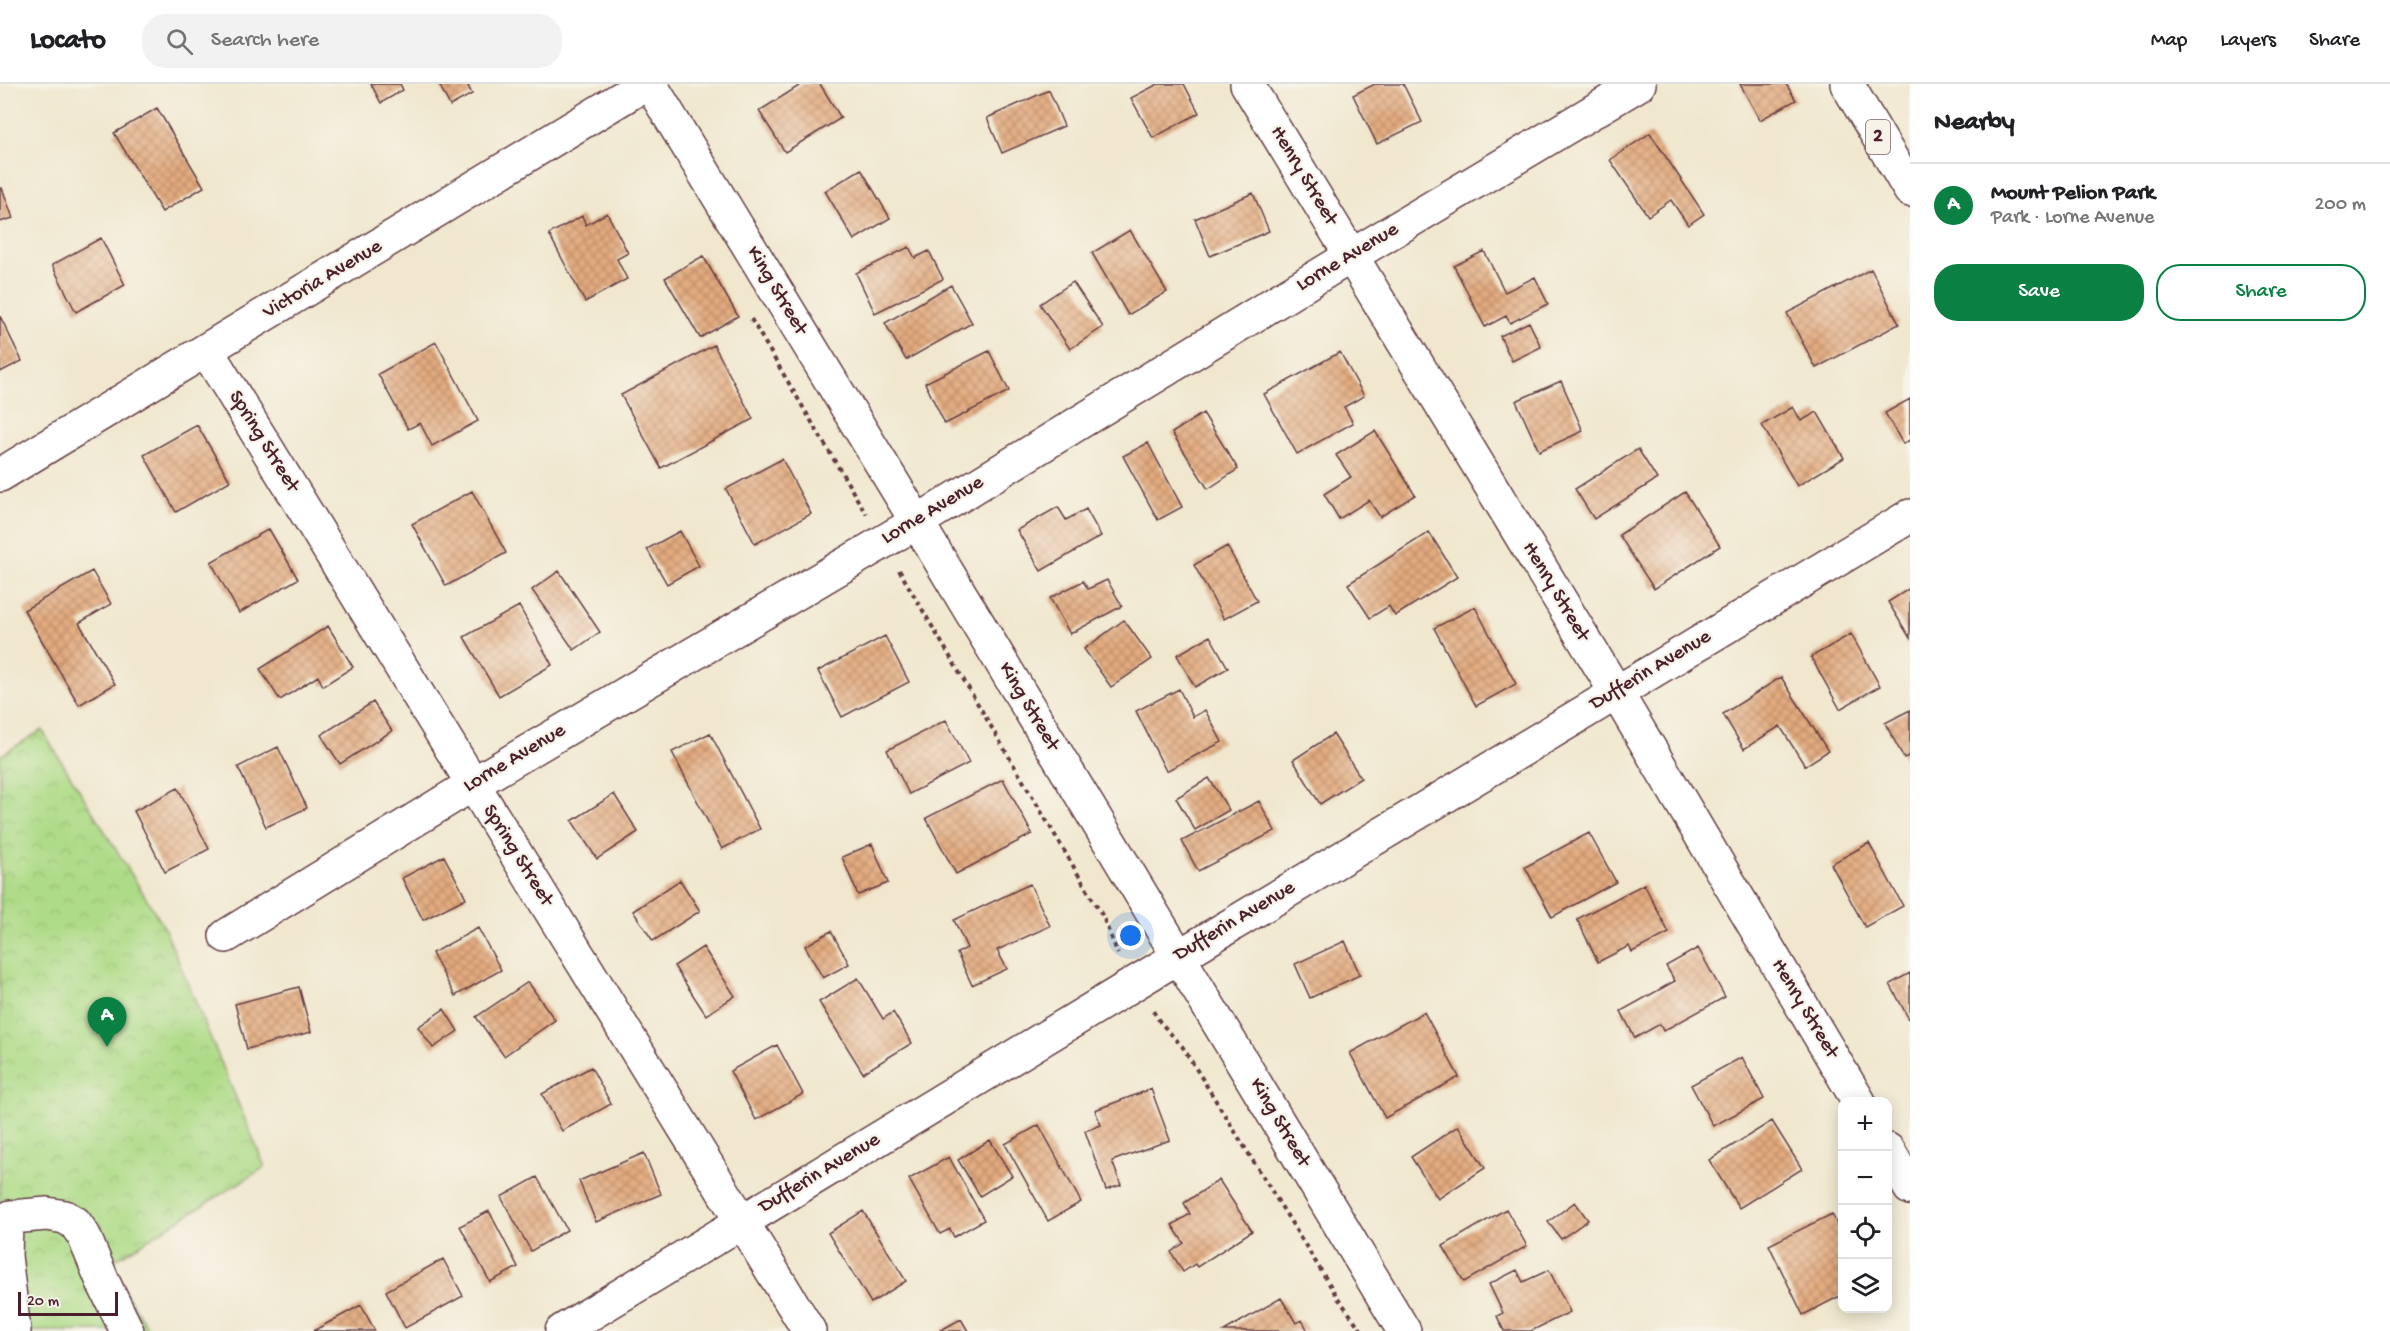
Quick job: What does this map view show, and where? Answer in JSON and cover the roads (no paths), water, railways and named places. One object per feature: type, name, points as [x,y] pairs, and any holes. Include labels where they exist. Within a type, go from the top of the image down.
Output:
[{"type":"street","name":"Victoria Avenue","points":[[0,475],[645,84]]},
{"type":"street","name":"King Street","points":[[650,84],[917,522],[1404,1331]]},
{"type":"street","name":"Henry Street","points":[[1247,84],[1616,692],[1857,1097]]},
{"type":"street","name":"Lorne Avenue","points":[[226,936],[473,784],[917,522],[1351,256],[1639,84]]},
{"type":"street","name":"2","points":[[1847,84],[1910,190]]},
{"type":"street","name":"Spring Street","points":[[207,351],[809,1331]]},
{"type":"street","name":"Dufferin Avenue","points":[[562,1331],[1135,982],[1910,516]]},
{"type":"street","points":[[1888,1151],[1910,1188]]},
{"type":"street","points":[[14,1331],[5,1256],[6,1225],[11,1217],[47,1214],[65,1217],[75,1223],[84,1236],[127,1331]]},
{"type":"place","name":"Mount Pelion Park","points":[[107,1047]]}]
